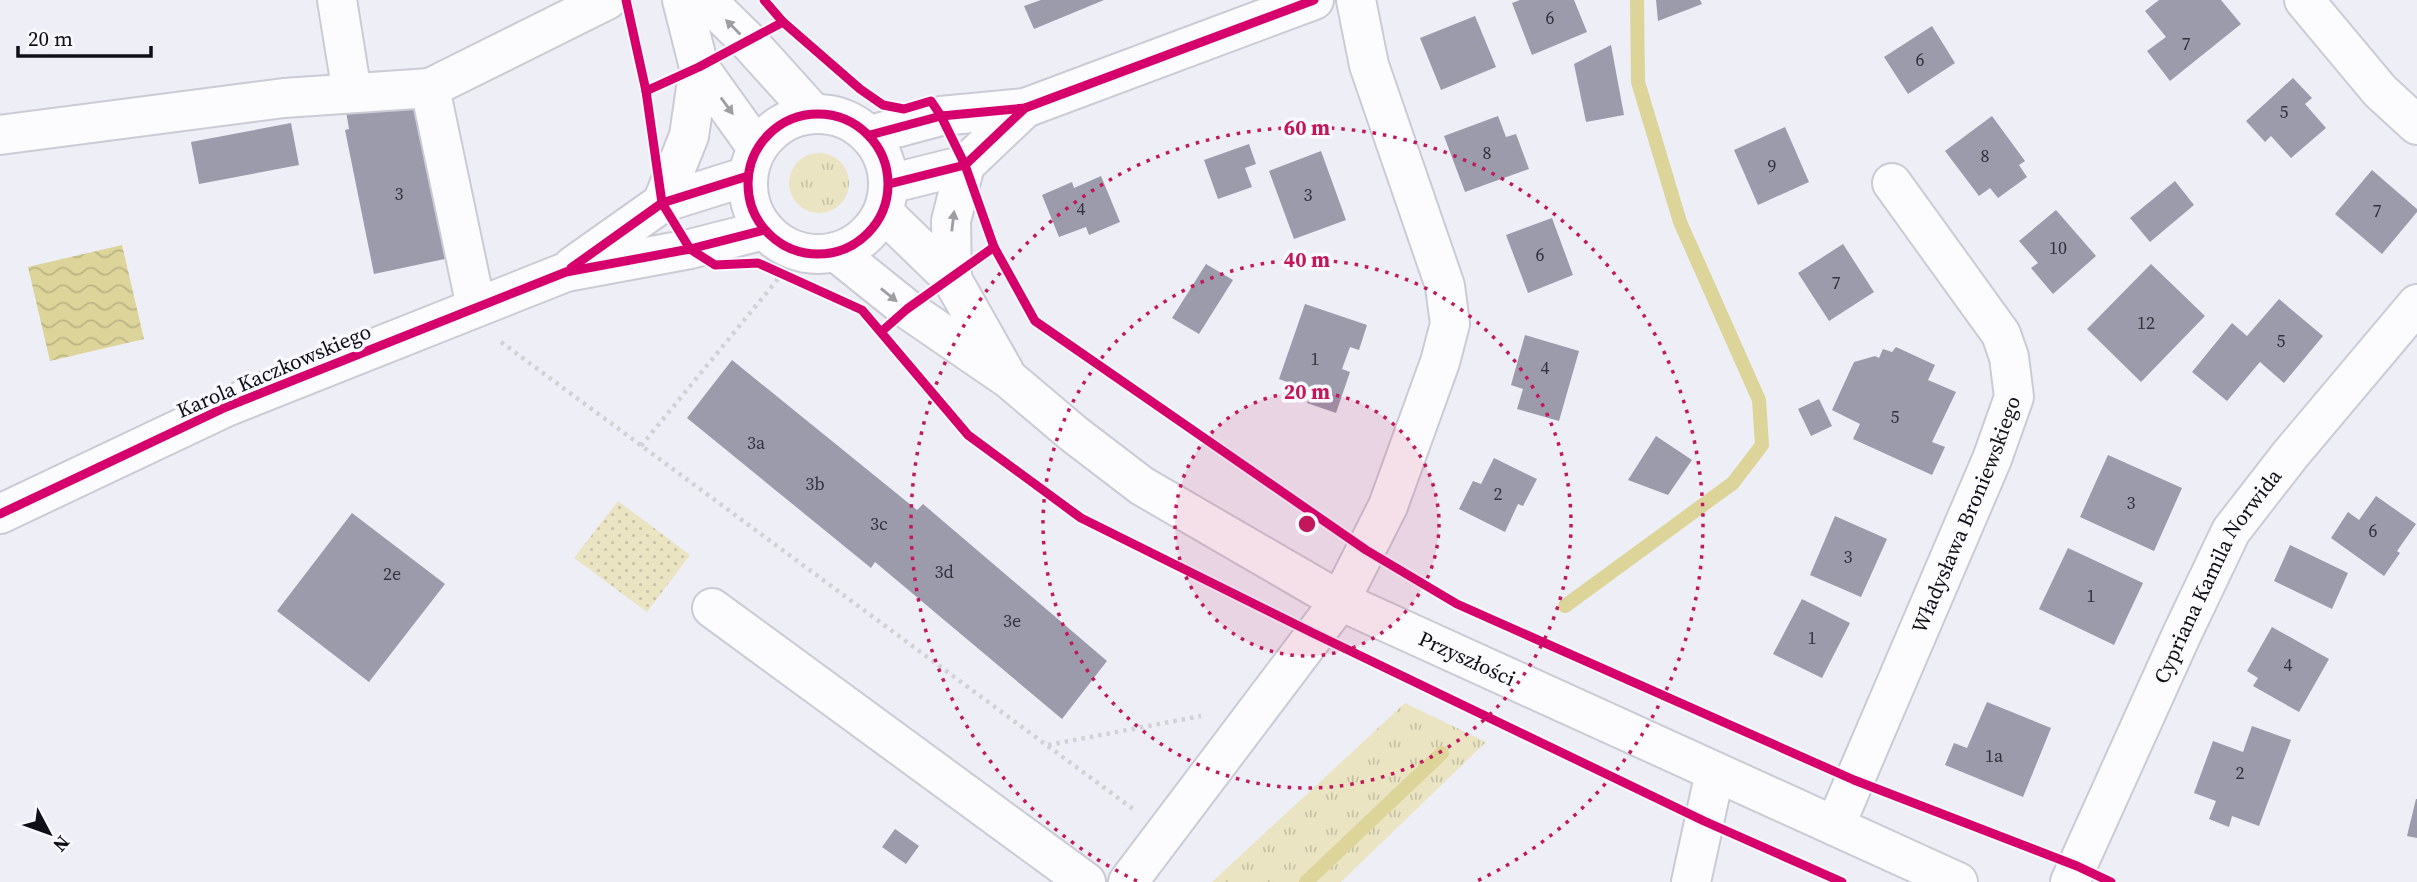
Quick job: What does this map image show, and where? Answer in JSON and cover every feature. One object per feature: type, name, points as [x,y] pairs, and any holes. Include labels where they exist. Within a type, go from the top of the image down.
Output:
[{"type":"street","points":[[337,0],[352,93]]},
{"type":"street","points":[[0,135],[284,98],[430,88],[607,0]]},
{"type":"street","points":[[682,0],[699,67],[752,162],[750,205],[764,230],[789,248],[817,255],[836,252],[865,237],[886,198],[884,157],[870,135],[843,117],[813,113],[780,124],[752,162]]},
{"type":"street","points":[[706,0],[748,41],[813,113]]},
{"type":"street","points":[[870,135],[941,116],[1025,108],[1314,0]]},
{"type":"street","points":[[1128,882],[1340,601],[1388,506],[1440,362],[1450,324],[1445,286],[1369,65],[1356,0]]},
{"type":"street","points":[[2304,0],[2380,91],[2417,125]]},
{"type":"street","points":[[662,203],[689,136],[699,67]]},
{"type":"street","points":[[430,88],[476,307]]},
{"type":"street","points":[[886,198],[965,165],[1025,108]]},
{"type":"street","name":"Karola Kaczkowskiego","points":[[566,272],[662,203],[752,162]]},
{"type":"street","points":[[952,279],[951,221],[965,165]]},
{"type":"street","name":"Władysława Broniewskiego","points":[[1835,826],[1992,459],[2014,397],[2009,358],[2001,334],[1892,183]]},
{"type":"street","points":[[886,198],[952,279],[1009,379]]},
{"type":"street","name":"Karola Kaczkowskiego","points":[[0,514],[226,407],[566,272],[690,249],[764,230]]},
{"type":"street","points":[[836,252],[907,309],[1009,379]]},
{"type":"street","name":"Cypriana Kamila Norwida","points":[[2070,882],[2231,531],[2290,455],[2417,304]]},
{"type":"street","name":"Przyszłości","points":[[1009,379],[1074,434],[1142,486],[1340,601],[1958,882]]},
{"type":"street","points":[[712,608],[1086,882]]},
{"type":"street","points":[[1690,882],[1715,772]]},
{"type":"path","points":[[641,446],[782,274]]},
{"type":"path","points":[[476,307],[485,330],[1165,833]]},
{"type":"path","points":[[1046,745],[1260,705]]},
{"type":"green space","points":[[819,153],[836,158],[844,166],[849,183],[844,200],[836,208],[819,213],[802,208],[794,200],[789,183],[794,166],[802,158]]},
{"type":"green space","points":[[618,501],[690,555],[647,612],[574,558]]},
{"type":"green space","points":[[1405,703],[1486,742],[1341,882],[1212,882]]},
{"type":"water","points":[[122,245],[144,339],[50,361],[28,267]]},
{"type":"building","points":[[1041,0],[1104,0],[1034,29],[1024,6]]},
{"type":"building","points":[[1520,0],[1574,0],[1587,32],[1532,55],[1512,3]]},
{"type":"building","points":[[1656,0],[1700,0],[1702,4],[1658,21]]},
{"type":"building","points":[[2159,0],[2221,0],[2241,24],[2170,81],[2147,51],[2166,37],[2145,11]]},
{"type":"building","points":[[1475,16],[1496,67],[1441,90],[1420,38]]},
{"type":"building","points":[[1932,26],[1955,63],[1908,94],[1884,57]]},
{"type":"building","points":[[1611,45],[1624,115],[1586,122],[1574,64]]},
{"type":"building","points":[[2293,78],[2312,98],[2305,104],[2326,128],[2291,158],[2271,136],[2265,142],[2246,121]]},
{"type":"building","points":[[416,96],[454,257],[374,274],[345,130],[349,129],[346,111]]},
{"type":"building","points":[[1498,116],[1506,137],[1516,134],[1529,169],[1465,192],[1444,136]]},
{"type":"building","points":[[1992,116],[2025,161],[2019,165],[2027,177],[1998,198],[1990,188],[1979,196],[1945,151]]},
{"type":"building","points":[[291,123],[299,165],[199,184],[191,142]]},
{"type":"building","points":[[1785,127],[1809,182],[1758,205],[1734,150]]},
{"type":"building","points":[[1249,144],[1256,164],[1245,168],[1252,187],[1218,199],[1204,160]]},
{"type":"building","points":[[1321,151],[1346,220],[1294,239],[1269,171]]},
{"type":"building","points":[[2372,170],[2417,209],[2382,254],[2335,214]]},
{"type":"building","points":[[1101,176],[1120,222],[1089,235],[1086,227],[1059,237],[1042,195],[1072,182],[1074,188]]},
{"type":"building","points":[[2175,181],[2194,205],[2150,242],[2130,218]]},
{"type":"building","points":[[2056,210],[2096,256],[2053,294],[2031,268],[2038,263],[2019,241]]},
{"type":"building","points":[[1552,218],[1573,275],[1528,293],[1506,235]]},
{"type":"building","points":[[1843,244],[1874,292],[1829,321],[1798,273]]},
{"type":"building","points":[[1206,264],[1233,280],[1199,334],[1172,318]]},
{"type":"building","points":[[2151,264],[2205,316],[2141,382],[2087,329]]},
{"type":"building","points":[[2279,299],[2323,336],[2284,383],[2260,362],[2227,401],[2192,372],[2232,323],[2247,336]]},
{"type":"building","points":[[1305,304],[1367,325],[1359,350],[1350,347],[1342,369],[1350,372],[1336,413],[1307,403],[1312,391],[1279,379]]},
{"type":"building","points":[[1525,335],[1579,351],[1559,421],[1517,409],[1523,389],[1511,385]]},
{"type":"building","points":[[1896,347],[1935,365],[1928,380],[1956,392],[1932,442],[1945,447],[1932,475],[1853,439],[1860,424],[1832,410],[1854,362],[1875,356],[1879,358],[1883,349],[1892,352]]},
{"type":"building","points":[[732,360],[917,510],[923,504],[1107,661],[1062,719],[875,562],[871,568],[687,418]]},
{"type":"building","points":[[1819,399],[1832,426],[1811,436],[1798,409]]},
{"type":"building","points":[[1656,436],[1692,460],[1668,495],[1628,480]]},
{"type":"building","points":[[2108,455],[2182,488],[2154,551],[2080,517]]},
{"type":"building","points":[[1494,458],[1537,479],[1523,506],[1518,504],[1505,532],[1459,509],[1473,481],[1481,484]]},
{"type":"building","points":[[2376,496],[2416,524],[2384,576],[2331,538],[2348,512],[2359,520]]},
{"type":"building","points":[[352,513],[445,584],[369,682],[277,611]]},
{"type":"building","points":[[1835,516],[1887,539],[1861,597],[1810,575]]},
{"type":"building","points":[[2290,545],[2348,573],[2332,609],[2274,581]]},
{"type":"building","points":[[2068,548],[2143,583],[2114,645],[2039,609]]},
{"type":"building","points":[[1802,599],[1850,623],[1822,678],[1773,654]]},
{"type":"building","points":[[2272,627],[2329,659],[2299,712],[2253,686],[2258,678],[2247,671]]},
{"type":"building","points":[[1987,702],[2051,728],[2023,797],[1945,765],[1954,743],[1967,748]]},
{"type":"building","points":[[2252,726],[2291,740],[2259,826],[2232,816],[2229,827],[2209,819],[2216,801],[2194,793],[2213,741],[2243,752]]},
{"type":"building","points":[[2417,799],[2417,838],[2407,836]]},
{"type":"building","points":[[895,829],[919,846],[906,864],[882,847]]},
{"type":"waterway","points":[[1565,606],[1733,483],[1762,445],[1759,400],[1680,222],[1638,82],[1637,0]]},
{"type":"waterway","points":[[1306,882],[1442,753]]},
{"type":"cycle path","points":[[626,0],[646,91],[662,203],[690,249],[715,265],[758,263],[862,310],[968,435],[1081,518],[1704,821],[1842,882]]},
{"type":"cycle path","points":[[764,0],[783,22],[860,89],[883,105],[904,109],[931,101],[965,165],[994,247],[1035,321],[1366,550],[1457,604],[1854,780],[2077,866],[2111,882]]},
{"type":"cycle path","points":[[870,135],[941,116],[1025,108],[1314,0]]},
{"type":"cycle path","points":[[646,91],[699,67],[783,22]]},
{"type":"cycle path","points":[[889,184],[965,165],[1025,108]]},
{"type":"cycle path","points":[[818,114],[845,120],[867,135],[882,157],[888,184],[882,211],[867,233],[845,248],[818,254],[791,248],[769,233],[754,211],[748,184],[754,157],[769,135],[791,120],[818,114]]},
{"type":"cycle path","points":[[571,268],[662,203],[748,176]]},
{"type":"cycle path","points":[[0,514],[226,407],[566,272],[690,249],[764,230]]},
{"type":"cycle path","points":[[881,332],[907,309],[994,247]]}]
